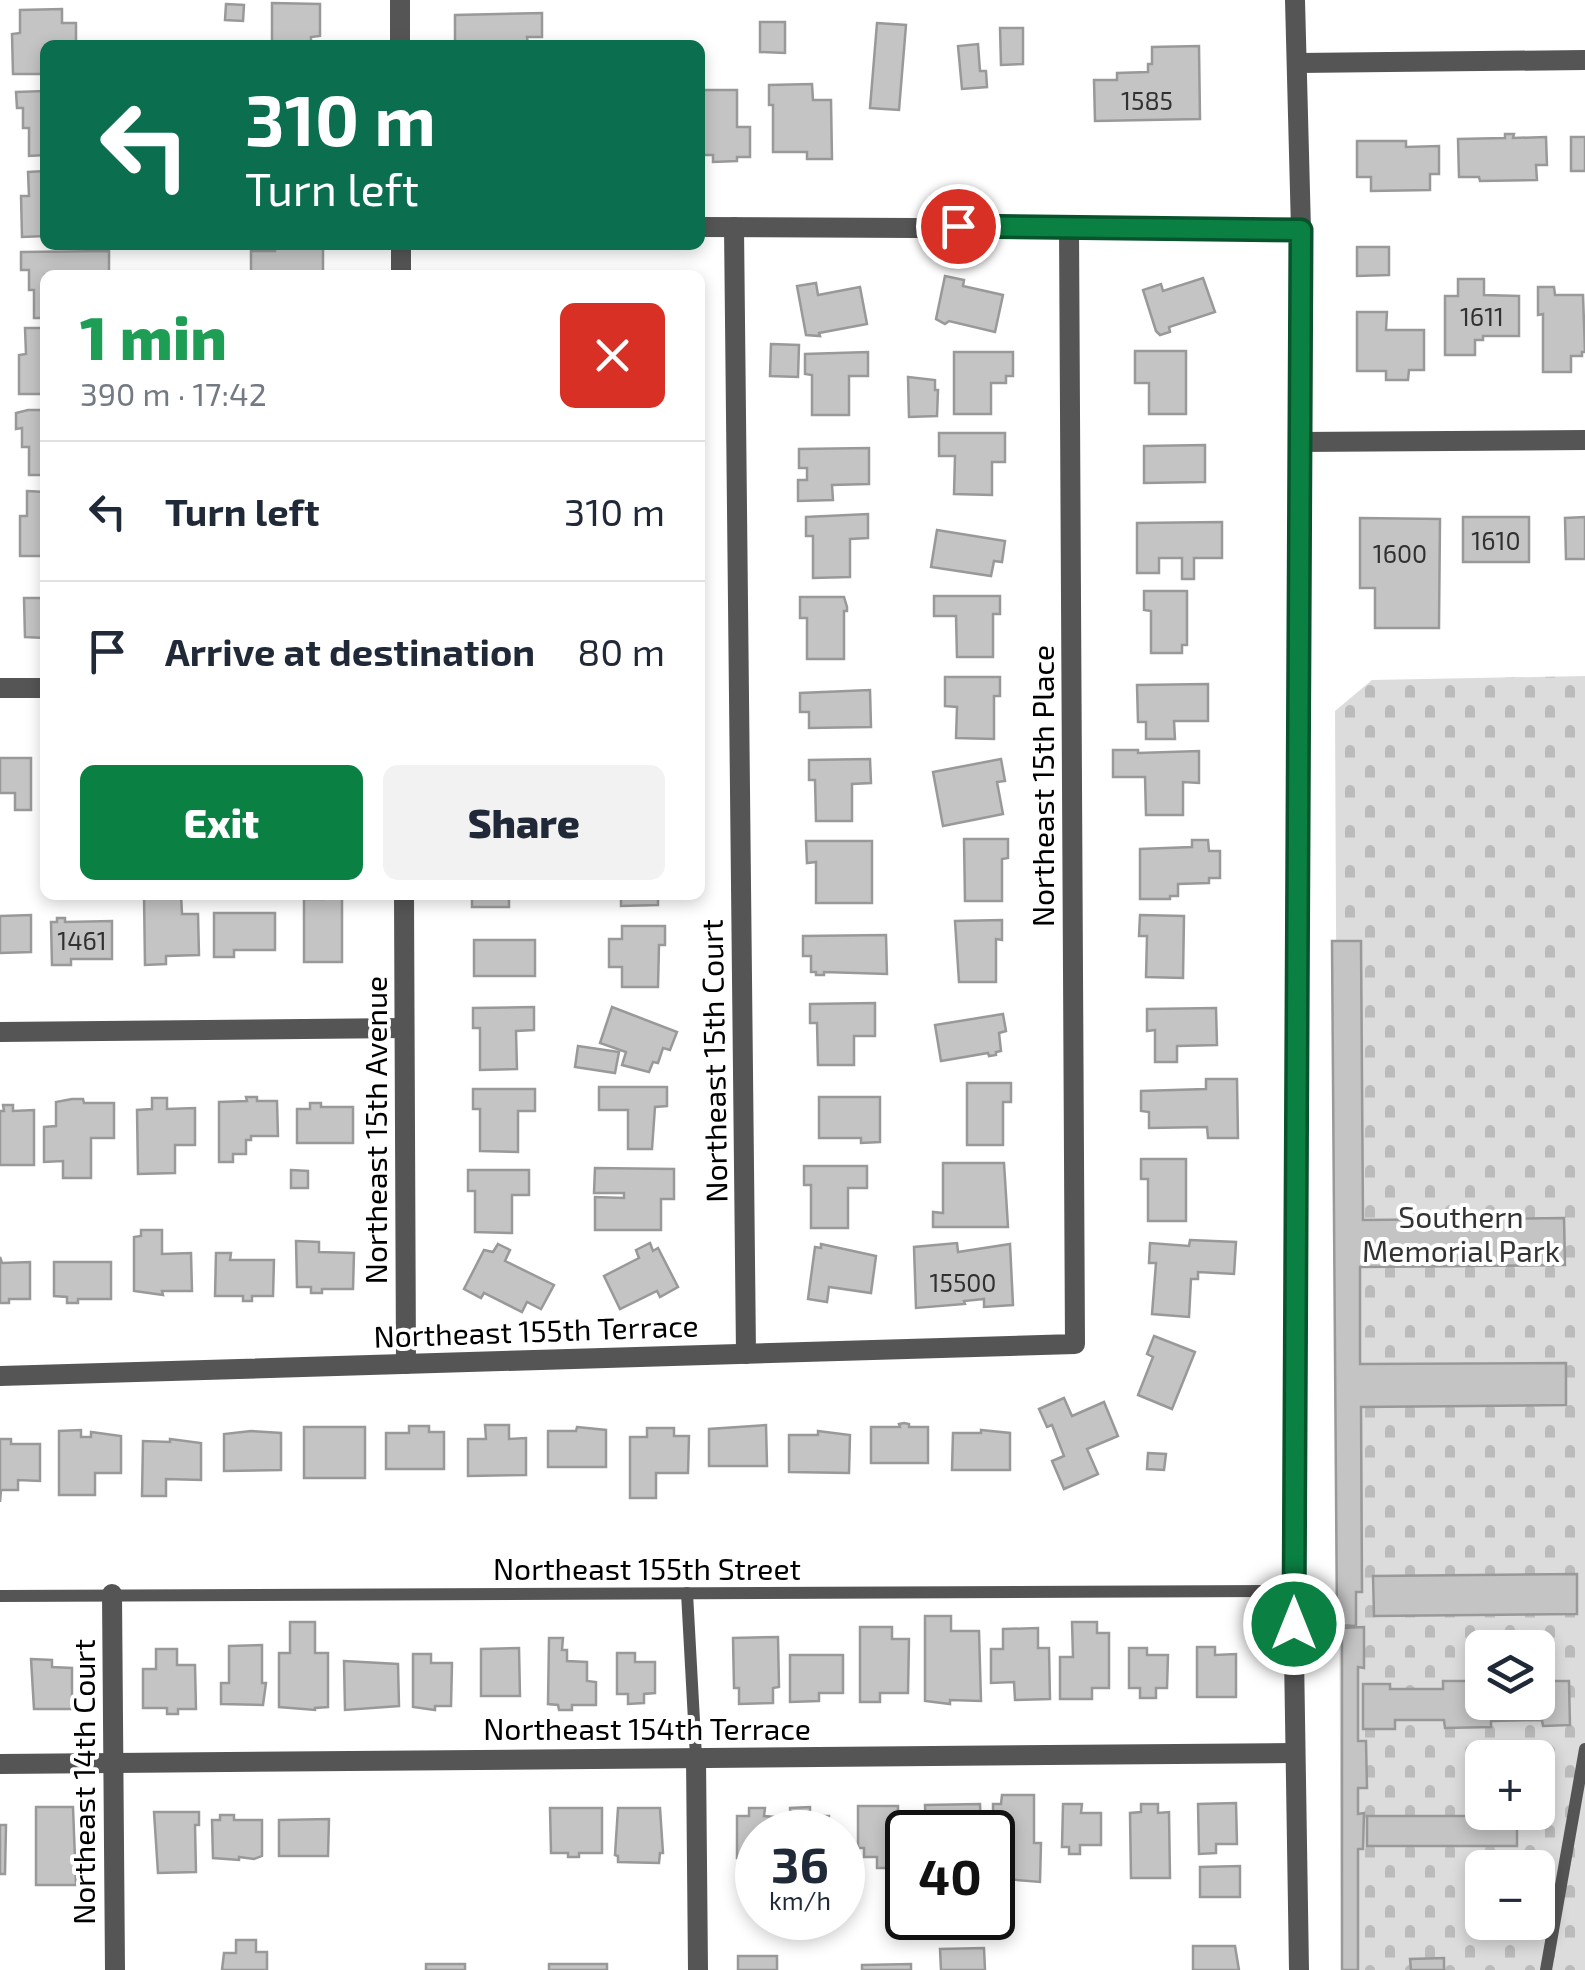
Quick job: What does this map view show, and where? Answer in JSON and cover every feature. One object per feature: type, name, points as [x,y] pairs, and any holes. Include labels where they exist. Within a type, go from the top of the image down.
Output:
[{"type":"street","points":[[400,0],[400,40]]},
{"type":"street","points":[[1295,0],[1301,230],[1293,1591],[1299,1970]]},
{"type":"street","points":[[1298,63],[1585,60]]},
{"type":"street","name":"Northeast 15th Court","points":[[734,226],[746,1354]]},
{"type":"street","name":"Northeast 15th Place","points":[[1069,226],[1074,1344]]},
{"type":"street","points":[[705,227],[1301,230]]},
{"type":"street","points":[[1298,442],[1585,440]]},
{"type":"street","points":[[0,688],[40,688]]},
{"type":"street","name":"Northeast 15th Avenue","points":[[404,900],[406,1364]]},
{"type":"street","points":[[0,1032],[404,1028]]},
{"type":"street","name":"Northeast 155th Terrace","points":[[0,1376],[1074,1344]]},
{"type":"street","name":"Northeast 14th Court","points":[[112,1594],[115,1970]]},
{"type":"street","name":"Northeast 154th Terrace","points":[[0,1764],[1294,1753]]},
{"type":"street","points":[[696,1757],[698,1970]]},
{"type":"lane","name":"Northeast 155th Street","points":[[0,1596],[1293,1591]]},
{"type":"lane","points":[[686,1593],[696,1757]]},
{"type":"lane","points":[[1546,1970],[1585,1749]]},
{"type":"green space","name":"Southern Memorial Park","points":[[1585,676],[1585,1970],[1341,1970],[1335,711],[1372,680]]},
{"type":"building","points":[[272,3],[320,4],[320,36],[311,40],[272,40]]},
{"type":"building","points":[[226,4],[244,5],[243,21],[225,20]]},
{"type":"building","points":[[62,9],[62,23],[76,23],[76,40],[40,40],[40,74],[13,74],[12,34],[20,33],[20,10]]},
{"type":"building","points":[[542,13],[542,37],[455,40],[455,15]]},
{"type":"building","points":[[760,22],[785,22],[785,53],[760,52]]},
{"type":"building","points":[[877,23],[906,25],[899,110],[870,108]]},
{"type":"building","points":[[1000,28],[1023,28],[1023,64],[1001,65]]},
{"type":"building","points":[[978,44],[980,71],[986,71],[987,87],[962,89],[958,46]]},
{"type":"building","points":[[1199,46],[1200,119],[1095,121],[1094,80],[1117,80],[1117,73],[1148,72],[1152,47]]},
{"type":"building","points":[[812,84],[813,100],[831,100],[832,159],[807,159],[807,152],[773,152],[769,85]]},
{"type":"building","points":[[705,90],[737,90],[737,127],[750,127],[750,157],[713,162],[713,155],[705,155]]},
{"type":"building","points":[[40,91],[40,155],[29,156],[29,128],[23,128],[23,108],[17,108],[16,92]]},
{"type":"building","points":[[1505,134],[1514,134],[1513,138],[1546,137],[1547,165],[1536,165],[1537,180],[1480,181],[1479,177],[1459,177],[1458,139],[1505,138]]},
{"type":"building","points":[[1571,137],[1585,137],[1585,171],[1571,171]]},
{"type":"building","points":[[1357,141],[1406,141],[1406,147],[1439,146],[1439,174],[1430,174],[1430,190],[1371,191],[1371,177],[1357,177]]},
{"type":"building","points":[[40,171],[40,236],[22,237],[21,196],[29,196],[28,172]]},
{"type":"building","points":[[1357,247],[1389,247],[1389,275],[1357,276]]},
{"type":"building","points":[[323,250],[323,270],[251,270],[251,251]]},
{"type":"building","points":[[109,251],[109,270],[40,270],[40,318],[34,318],[34,290],[29,290],[29,270],[21,270],[21,252]]},
{"type":"building","points":[[945,276],[964,280],[963,286],[1003,295],[995,332],[936,319]]},
{"type":"building","points":[[1203,278],[1215,312],[1169,327],[1170,332],[1160,335],[1143,290],[1161,284],[1163,291]]},
{"type":"building","points":[[1458,279],[1484,279],[1484,295],[1519,296],[1519,336],[1483,336],[1483,340],[1475,340],[1475,355],[1445,355],[1445,296],[1458,296]]},
{"type":"building","points":[[816,283],[818,295],[860,287],[867,324],[819,333],[820,336],[806,335],[797,286]]},
{"type":"building","points":[[1538,287],[1554,287],[1555,295],[1583,295],[1585,352],[1582,356],[1571,356],[1571,372],[1543,372],[1543,314],[1538,315]]},
{"type":"building","points":[[1357,312],[1387,312],[1386,330],[1424,330],[1424,370],[1409,370],[1408,380],[1386,380],[1386,371],[1357,371]]},
{"type":"building","points":[[25,328],[40,328],[40,394],[19,394],[19,355],[26,354]]},
{"type":"building","points":[[771,344],[799,345],[798,377],[770,376]]},
{"type":"building","points":[[1135,351],[1186,351],[1186,414],[1149,414],[1149,383],[1135,383]]},
{"type":"building","points":[[868,352],[868,376],[849,376],[849,415],[812,415],[812,375],[805,374],[805,354]]},
{"type":"building","points":[[954,352],[1013,352],[1013,376],[1006,376],[1006,383],[991,383],[991,414],[954,414]]},
{"type":"building","points":[[908,377],[935,380],[937,416],[909,417]]},
{"type":"building","points":[[40,410],[40,475],[29,475],[29,447],[22,447],[22,428],[16,429],[16,413]]},
{"type":"building","points":[[939,433],[1005,433],[1005,462],[992,462],[992,495],[954,494],[955,456],[939,456]]},
{"type":"building","points":[[1205,445],[1205,482],[1144,483],[1144,446]]},
{"type":"building","points":[[869,448],[869,484],[832,485],[833,500],[798,501],[798,480],[807,480],[807,468],[799,468],[799,449]]},
{"type":"building","points":[[27,491],[40,492],[40,556],[20,556],[20,516],[27,516]]},
{"type":"building","points":[[868,514],[868,538],[850,539],[850,577],[813,578],[813,536],[806,536],[806,517]]},
{"type":"building","points":[[1463,517],[1529,517],[1529,562],[1463,562]]},
{"type":"building","points":[[1585,517],[1585,559],[1566,559],[1565,518]]},
{"type":"building","points":[[1360,518],[1440,519],[1439,628],[1375,628],[1375,588],[1360,588]]},
{"type":"building","points":[[1222,522],[1222,558],[1194,558],[1194,579],[1182,579],[1182,558],[1159,558],[1159,573],[1137,573],[1137,523]]},
{"type":"building","points":[[937,530],[1005,541],[1002,562],[994,561],[991,576],[931,567]]},
{"type":"building","points":[[1144,591],[1187,591],[1187,645],[1182,645],[1182,653],[1151,653],[1151,611],[1144,610]]},
{"type":"building","points":[[934,596],[1000,596],[1000,614],[993,614],[993,657],[957,657],[956,616],[934,616]]},
{"type":"building","points":[[800,597],[844,597],[844,659],[807,659],[807,618],[800,618]]},
{"type":"building","points":[[24,598],[40,598],[40,638],[25,637]]},
{"type":"building","points":[[945,677],[1000,677],[1000,696],[994,696],[994,739],[956,738],[957,707],[945,706]]},
{"type":"building","points":[[1208,684],[1208,721],[1174,721],[1175,739],[1146,739],[1146,722],[1138,722],[1137,685]]},
{"type":"building","points":[[870,690],[871,727],[809,728],[809,712],[800,712],[800,693]]},
{"type":"building","points":[[1113,750],[1199,751],[1199,783],[1183,782],[1183,815],[1146,815],[1145,777],[1113,777]]},
{"type":"building","points":[[0,758],[31,758],[31,810],[15,810],[15,793],[0,793]]},
{"type":"building","points":[[870,759],[871,783],[852,784],[852,821],[816,821],[815,780],[809,780],[809,760]]},
{"type":"building","points":[[1001,759],[1005,781],[997,782],[1003,814],[943,826],[933,772]]},
{"type":"building","points":[[964,839],[1008,839],[1008,858],[1002,859],[1002,901],[965,901]]},
{"type":"building","points":[[1192,840],[1208,840],[1209,851],[1220,851],[1220,878],[1209,878],[1209,883],[1178,884],[1178,896],[1170,899],[1140,899],[1140,849],[1192,847]]},
{"type":"building","points":[[806,841],[872,841],[872,903],[816,903],[816,862],[807,863]]},
{"type":"building","points":[[144,900],[181,900],[182,914],[198,914],[199,955],[166,956],[166,964],[145,965]]},
{"type":"building","points":[[304,900],[342,900],[342,962],[304,962]]},
{"type":"building","points":[[472,900],[509,900],[509,907],[472,907]]},
{"type":"building","points":[[621,900],[658,900],[658,905],[621,906]]},
{"type":"building","points":[[214,913],[275,913],[275,950],[234,950],[234,957],[214,957]]},
{"type":"building","points":[[31,915],[31,952],[0,953],[0,916]]},
{"type":"building","points":[[1140,915],[1184,916],[1183,978],[1146,977],[1147,936],[1139,936]]},
{"type":"building","points":[[57,918],[65,918],[65,922],[112,921],[112,959],[71,959],[71,965],[52,965],[51,922],[57,922]]},
{"type":"building","points":[[1002,920],[1002,940],[996,939],[996,982],[959,982],[955,921]]},
{"type":"building","points":[[622,926],[665,926],[665,945],[659,945],[658,987],[622,987],[622,967],[609,967],[609,939],[622,939]]},
{"type":"building","points":[[886,935],[887,974],[816,975],[811,972],[811,956],[803,956],[803,936]]},
{"type":"building","points":[[474,940],[535,940],[535,976],[474,976]]},
{"type":"building","points":[[1332,941],[1361,941],[1363,1220],[1564,1218],[1565,1265],[1360,1267],[1360,1364],[1566,1363],[1566,1405],[1361,1407],[1362,1592],[1356,1592],[1356,1626],[1337,1625]]},
{"type":"building","points":[[875,1003],[875,1036],[854,1036],[854,1065],[818,1065],[817,1023],[810,1023],[810,1004]]},
{"type":"building","points":[[534,1007],[534,1030],[516,1031],[517,1069],[480,1070],[480,1028],[473,1028],[473,1008]]},
{"type":"building","points":[[612,1007],[677,1032],[670,1050],[663,1048],[658,1063],[653,1062],[649,1072],[622,1065],[626,1052],[600,1043]]},
{"type":"building","points":[[1216,1008],[1217,1045],[1177,1046],[1177,1062],[1155,1062],[1155,1030],[1147,1031],[1147,1009]]},
{"type":"building","points":[[1003,1014],[1006,1031],[999,1033],[1001,1051],[996,1055],[941,1061],[935,1025]]},
{"type":"building","points":[[578,1046],[619,1052],[615,1073],[575,1067]]},
{"type":"building","points":[[1206,1079],[1237,1079],[1238,1138],[1208,1138],[1207,1127],[1149,1128],[1149,1112],[1141,1111],[1141,1091],[1206,1089]]},
{"type":"building","points":[[967,1083],[1011,1083],[1011,1102],[1003,1102],[1003,1145],[967,1145]]},
{"type":"building","points":[[599,1087],[667,1087],[667,1106],[655,1107],[652,1149],[628,1149],[628,1110],[599,1110]]},
{"type":"building","points":[[473,1089],[535,1089],[535,1111],[518,1111],[518,1152],[480,1151],[480,1109],[473,1109]]},
{"type":"building","points":[[246,1097],[277,1101],[278,1136],[251,1136],[251,1140],[246,1140],[246,1154],[233,1154],[233,1162],[219,1162],[219,1102],[247,1101]]},
{"type":"building","points":[[819,1097],[880,1097],[880,1142],[819,1138]]},
{"type":"building","points":[[152,1098],[167,1098],[167,1109],[195,1108],[195,1145],[175,1145],[175,1173],[138,1174],[137,1110],[152,1109]]},
{"type":"building","points":[[72,1099],[114,1103],[114,1138],[91,1138],[91,1178],[63,1178],[63,1161],[44,1162],[44,1127],[56,1126],[56,1102]]},
{"type":"building","points":[[310,1103],[353,1107],[353,1143],[297,1143],[297,1109],[310,1109]]},
{"type":"building","points":[[3,1105],[13,1105],[13,1111],[34,1110],[34,1165],[0,1165]]},
{"type":"building","points":[[1141,1159],[1186,1159],[1186,1221],[1148,1221],[1148,1179],[1141,1179]]},
{"type":"building","points":[[943,1163],[1004,1163],[1008,1227],[933,1227],[933,1212],[943,1213]]},
{"type":"building","points":[[804,1166],[867,1166],[867,1188],[848,1188],[848,1228],[811,1228],[811,1185],[804,1185]]},
{"type":"building","points":[[595,1168],[674,1169],[674,1199],[661,1199],[661,1230],[595,1230],[595,1197],[624,1198],[624,1193],[594,1193]]},
{"type":"building","points":[[291,1170],[308,1171],[308,1188],[291,1188]]},
{"type":"building","points":[[468,1170],[529,1170],[529,1195],[512,1195],[512,1233],[475,1232],[475,1191],[468,1191]]},
{"type":"building","points":[[141,1230],[162,1230],[162,1254],[191,1253],[192,1291],[162,1291],[163,1295],[134,1291],[134,1237],[141,1236]]},
{"type":"building","points":[[1190,1240],[1236,1242],[1234,1274],[1198,1272],[1198,1279],[1191,1279],[1189,1317],[1152,1314],[1156,1263],[1149,1263],[1150,1243],[1189,1246]]},
{"type":"building","points":[[296,1241],[319,1242],[319,1252],[354,1253],[353,1289],[311,1293],[311,1287],[297,1287]]},
{"type":"building","points":[[650,1243],[653,1251],[658,1248],[678,1287],[660,1297],[657,1291],[620,1309],[604,1276],[639,1258],[636,1250]]},
{"type":"building","points":[[957,1243],[958,1252],[1010,1244],[1013,1305],[984,1307],[984,1299],[916,1308],[914,1247]]},
{"type":"building","points":[[498,1244],[510,1250],[505,1261],[554,1285],[541,1309],[527,1302],[522,1312],[484,1293],[481,1298],[464,1289],[484,1250],[493,1252]]},
{"type":"building","points":[[821,1244],[876,1256],[871,1293],[829,1287],[827,1302],[808,1299],[815,1247],[821,1248]]},
{"type":"building","points":[[216,1253],[231,1253],[230,1260],[274,1260],[273,1296],[252,1296],[252,1301],[243,1301],[243,1296],[215,1296]]},
{"type":"building","points":[[0,1257],[2,1263],[30,1262],[30,1299],[0,1303]]},
{"type":"building","points":[[54,1262],[111,1262],[111,1299],[67,1303],[67,1297],[54,1296]]},
{"type":"building","points":[[1154,1336],[1195,1352],[1172,1409],[1138,1395],[1153,1357],[1147,1354]]},
{"type":"building","points":[[1064,1398],[1072,1416],[1104,1402],[1118,1436],[1087,1449],[1098,1474],[1064,1489],[1052,1461],[1064,1456],[1052,1425],[1047,1427],[1039,1409]]},
{"type":"building","points":[[904,1423],[909,1427],[928,1427],[928,1463],[871,1463],[871,1427],[900,1427]]},
{"type":"building","points":[[485,1425],[509,1425],[509,1439],[526,1438],[526,1475],[468,1476],[468,1439],[486,1439]]},
{"type":"building","points":[[766,1425],[767,1466],[709,1466],[709,1429]]},
{"type":"building","points":[[409,1426],[429,1426],[429,1432],[444,1432],[444,1469],[386,1469],[386,1433],[409,1433]]},
{"type":"building","points":[[304,1427],[365,1427],[365,1478],[304,1478]]},
{"type":"building","points":[[577,1427],[606,1430],[606,1467],[548,1467],[548,1431],[576,1431]]},
{"type":"building","points":[[647,1428],[674,1428],[674,1436],[689,1436],[688,1473],[656,1473],[656,1498],[630,1498],[630,1437],[647,1437]]},
{"type":"building","points":[[81,1430],[81,1437],[91,1437],[91,1432],[121,1436],[121,1473],[95,1473],[95,1495],[59,1495],[59,1431]]},
{"type":"building","points":[[818,1431],[850,1435],[849,1473],[789,1472],[789,1435],[818,1435]]},
{"type":"building","points":[[281,1433],[281,1470],[224,1471],[224,1434]]},
{"type":"building","points":[[953,1433],[1010,1433],[1010,1470],[952,1470]]},
{"type":"building","points":[[0,1439],[11,1439],[11,1444],[40,1444],[40,1481],[18,1480],[18,1490],[1,1490],[0,1502]]},
{"type":"building","points":[[143,1441],[201,1443],[201,1480],[166,1479],[166,1496],[142,1496]]},
{"type":"building","points":[[1148,1453],[1166,1454],[1164,1470],[1147,1469]]},
{"type":"building","points":[[1577,1574],[1577,1614],[1374,1616],[1373,1576]]},
{"type":"building","points":[[925,1616],[951,1616],[951,1631],[979,1631],[981,1701],[925,1701]]},
{"type":"building","points":[[290,1622],[315,1622],[315,1653],[328,1653],[328,1707],[279,1707],[279,1653],[290,1653]]},
{"type":"building","points":[[1072,1622],[1097,1622],[1097,1633],[1109,1633],[1109,1688],[1092,1688],[1092,1699],[1060,1699],[1060,1657],[1073,1657]]},
{"type":"building","points":[[860,1627],[892,1627],[892,1639],[909,1639],[908,1693],[880,1693],[880,1702],[860,1702]]},
{"type":"building","points":[[1364,1627],[1364,1668],[1358,1667],[1358,1741],[1366,1741],[1367,1788],[1358,1788],[1358,1814],[1364,1813],[1363,1849],[1358,1849],[1358,1970],[1342,1970],[1342,1628]]},
{"type":"building","points":[[1038,1628],[1038,1648],[1049,1648],[1050,1699],[1015,1700],[1014,1682],[991,1683],[991,1649],[1003,1649],[1003,1629]]},
{"type":"building","points":[[778,1637],[779,1687],[773,1688],[773,1703],[739,1704],[739,1688],[734,1688],[733,1638]]},
{"type":"building","points":[[549,1638],[563,1638],[562,1650],[567,1650],[567,1661],[587,1662],[587,1681],[596,1682],[596,1705],[572,1705],[572,1710],[559,1710],[558,1705],[548,1704]]},
{"type":"building","points":[[262,1645],[262,1683],[266,1683],[263,1705],[221,1704],[221,1683],[229,1683],[229,1646]]},
{"type":"building","points":[[1197,1647],[1215,1647],[1215,1655],[1236,1654],[1236,1697],[1197,1697]]},
{"type":"building","points":[[519,1648],[520,1696],[481,1696],[481,1649]]},
{"type":"building","points":[[1129,1648],[1147,1648],[1147,1655],[1168,1655],[1167,1688],[1156,1688],[1156,1698],[1140,1698],[1140,1688],[1129,1688]]},
{"type":"building","points":[[156,1649],[177,1649],[177,1665],[195,1665],[196,1709],[178,1709],[178,1714],[167,1714],[167,1708],[143,1708],[143,1669],[156,1669]]},
{"type":"building","points":[[617,1653],[635,1653],[635,1662],[655,1662],[655,1693],[644,1694],[644,1703],[628,1704],[628,1694],[617,1694]]},
{"type":"building","points":[[413,1654],[431,1654],[431,1663],[452,1663],[451,1706],[435,1706],[435,1710],[413,1707]]},
{"type":"building","points":[[790,1655],[843,1655],[843,1693],[819,1693],[819,1701],[790,1702]]},
{"type":"building","points":[[31,1659],[52,1660],[52,1667],[72,1668],[72,1709],[34,1709]]},
{"type":"building","points":[[344,1661],[398,1664],[399,1706],[345,1710]]},
{"type":"building","points":[[1443,1681],[1465,1681],[1465,1720],[1542,1720],[1491,1721],[1491,1727],[1445,1728],[1444,1720],[1395,1720],[1395,1729],[1363,1729],[1363,1684],[1390,1684],[1390,1689],[1443,1689]]},
{"type":"building","points":[[1555,1681],[1569,1681],[1570,1725],[1543,1726],[1542,1720],[1555,1720]]},
{"type":"building","points":[[1002,1795],[1034,1795],[1034,1843],[1041,1843],[1040,1882],[1015,1880],[1015,1810],[993,1810],[993,1804],[1001,1804]]},
{"type":"building","points":[[1236,1803],[1237,1844],[1216,1844],[1216,1853],[1199,1854],[1198,1804]]},
{"type":"building","points":[[980,1804],[980,1810],[925,1810],[925,1805]]},
{"type":"building","points":[[1063,1804],[1082,1804],[1081,1813],[1101,1813],[1101,1845],[1080,1845],[1080,1854],[1069,1854],[1069,1847],[1062,1847]]},
{"type":"building","points":[[1141,1804],[1158,1804],[1158,1813],[1169,1812],[1170,1878],[1131,1878],[1130,1813],[1141,1812]]},
{"type":"building","points":[[858,1806],[898,1806],[898,1810],[885,1810],[885,1868],[877,1868],[877,1857],[865,1857],[865,1810],[858,1810]]},
{"type":"building","points":[[36,1807],[73,1807],[76,1885],[36,1885]]},
{"type":"building","points":[[550,1808],[602,1808],[602,1853],[568,1857],[568,1853],[551,1853]]},
{"type":"building","points":[[618,1808],[660,1808],[663,1853],[659,1863],[618,1862]]},
{"type":"building","points":[[154,1812],[199,1812],[199,1825],[195,1825],[196,1872],[158,1873]]},
{"type":"building","points":[[220,1815],[234,1815],[234,1820],[262,1820],[262,1856],[239,1860],[213,1858],[212,1820],[220,1820]]},
{"type":"building","points":[[1367,1816],[1465,1816],[1465,1830],[1517,1830],[1517,1846],[1367,1846]]},
{"type":"building","points":[[329,1819],[328,1856],[279,1856],[279,1820]]},
{"type":"building","points":[[0,1825],[6,1825],[5,1874],[0,1874]]},
{"type":"building","points":[[1240,1866],[1240,1897],[1200,1897],[1200,1867]]},
{"type":"building","points":[[236,1940],[256,1940],[256,1952],[267,1952],[267,1970],[222,1970],[224,1953],[236,1953]]},
{"type":"building","points":[[1193,1946],[1235,1946],[1239,1970],[1193,1970]]},
{"type":"building","points":[[984,1948],[985,1970],[941,1970],[940,1949]]},
{"type":"building","points":[[738,1956],[777,1956],[777,1970],[738,1970]]},
{"type":"building","points":[[1444,1958],[1444,1970],[1411,1970],[1410,1959]]},
{"type":"building","points":[[426,1964],[465,1964],[465,1970],[426,1970]]},
{"type":"building","points":[[549,1964],[607,1964],[607,1970],[549,1970]]},
{"type":"building","points":[[911,1964],[911,1970],[862,1970],[862,1965]]},
{"type":"route","points":[[958,226],[1301,230],[1294,1624]]}]
